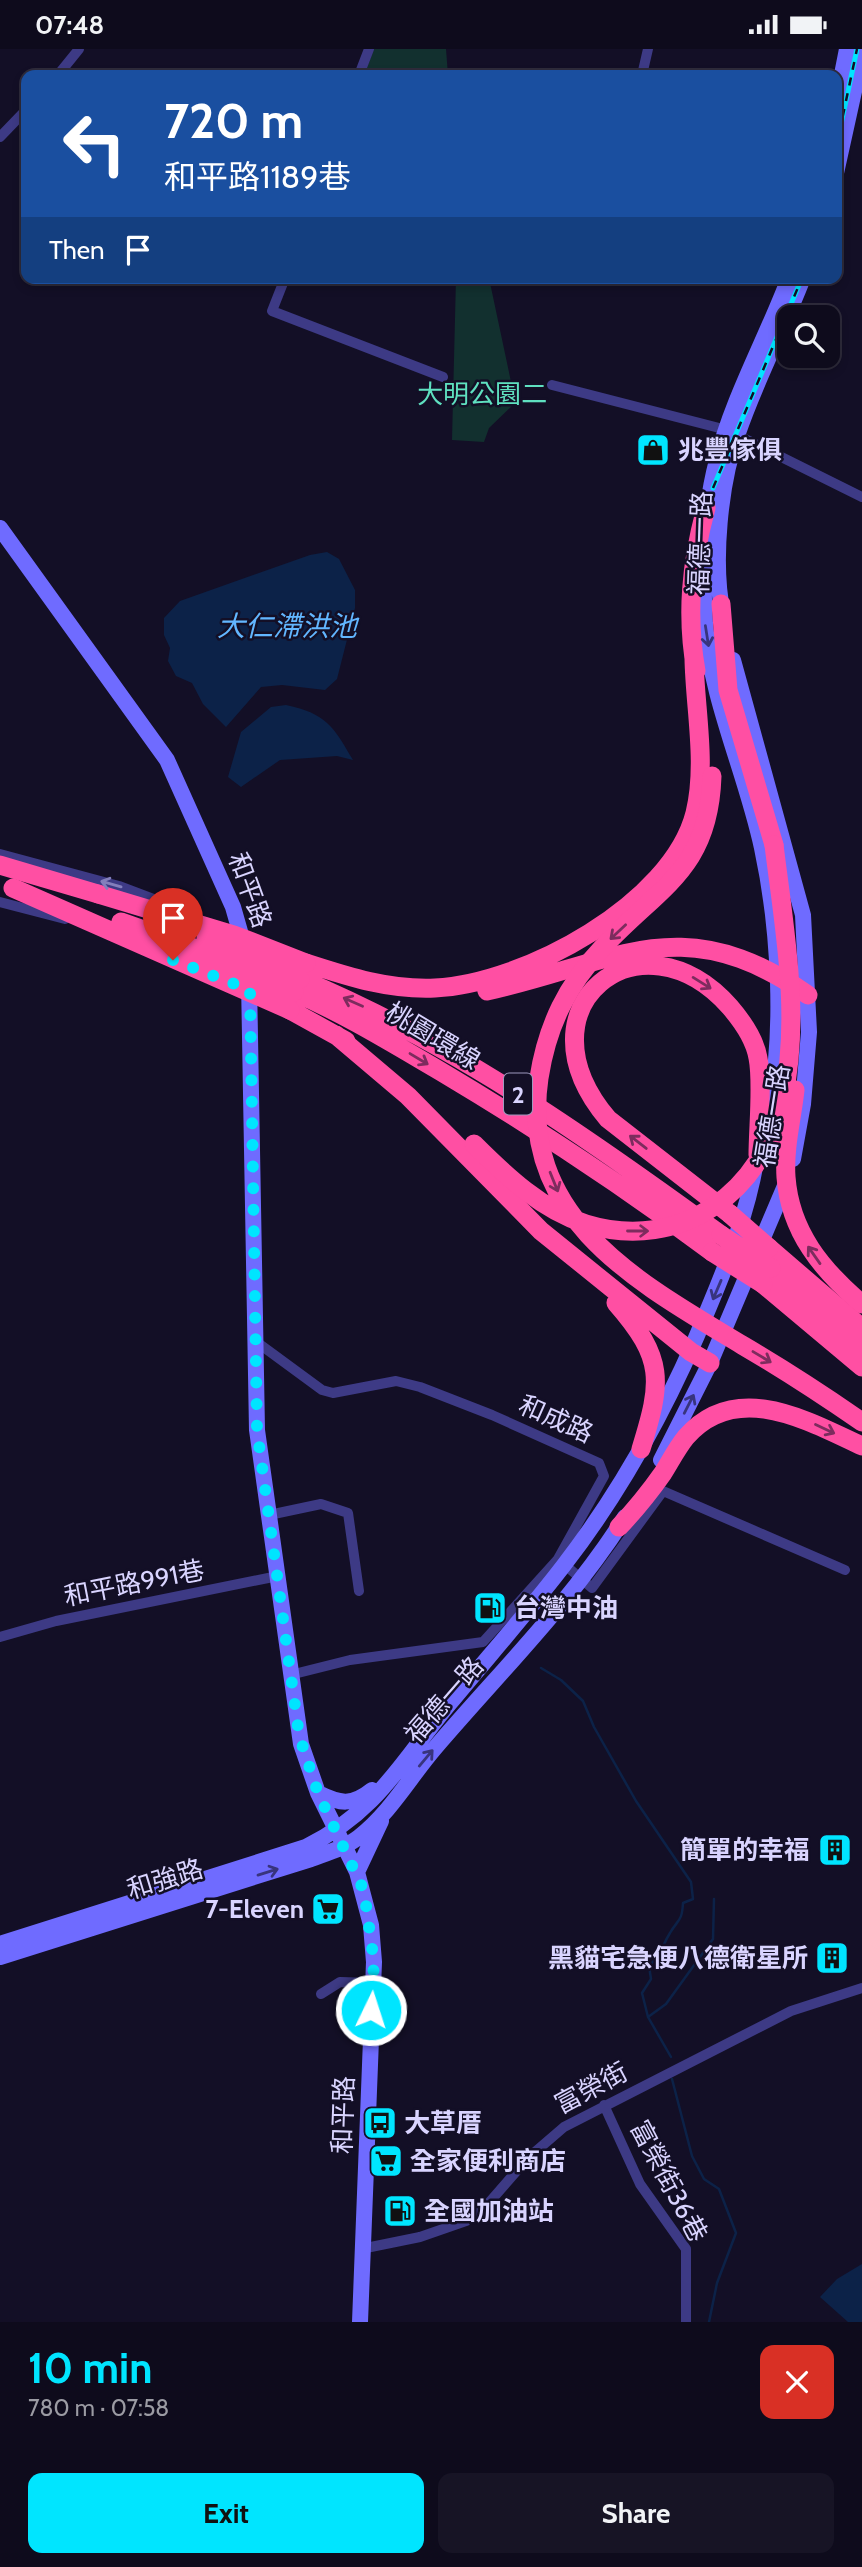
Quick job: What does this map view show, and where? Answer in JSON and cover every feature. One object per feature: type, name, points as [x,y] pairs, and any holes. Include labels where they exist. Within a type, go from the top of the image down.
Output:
[{"type":"highway","points":[[298,986],[462,986],[552,956],[629,903],[668,868],[680,852],[695,812],[700,766],[690,591],[694,551],[706,508]]},
{"type":"highway","points":[[720,604],[724,668],[789,898],[799,1002],[798,1051],[786,1177],[796,1220],[810,1249],[822,1266],[862,1304]]},
{"type":"highway","points":[[694,659],[712,776],[711,810],[704,834],[683,869],[603,946],[562,1001],[551,1025],[538,1089],[536,1117],[559,1195],[607,1256],[649,1289],[797,1377],[862,1422]]},
{"type":"highway","points":[[336,1035],[391,1069],[501,1170],[554,1209],[585,1224],[633,1232],[673,1228],[724,1199],[745,1180],[769,1143],[783,1098],[790,1042],[788,970],[774,845]]},
{"type":"highway","points":[[0,865],[234,935],[298,986],[336,1035],[408,1096],[494,1187],[578,1262],[691,1352],[710,1363]]},
{"type":"highway","points":[[4,892],[298,986],[360,988],[418,997],[479,993],[640,949],[671,946],[734,955],[777,974],[808,995]]},
{"type":"highway","points":[[758,1155],[758,1059],[747,1031],[718,993],[680,970],[645,965],[624,969],[605,979],[590,993],[580,1007],[574,1048],[576,1069],[594,1102],[608,1119],[730,1214],[862,1328]]},
{"type":"highway","name":"桃園環線","points":[[298,986],[361,1004],[536,1105],[591,1140],[716,1243],[767,1276],[862,1345]]},
{"type":"highway","points":[[578,1262],[635,1327],[654,1360],[657,1382],[654,1408],[641,1449]]},
{"type":"highway","name":"桃園環線","points":[[767,1276],[862,1367]]},
{"type":"highway","points":[[619,1527],[642,1502],[685,1438],[701,1423],[735,1407],[777,1410],[862,1445]]},
{"type":"main road","points":[[842,74],[847,49]]},
{"type":"main road","points":[[842,146],[862,55]]},
{"type":"main road","name":"福德一路","points":[[340,1839],[383,1790],[561,1562],[641,1449],[691,1352],[748,1208],[768,1111],[776,1032],[777,974],[762,848],[715,683],[705,624],[706,508],[787,284]]},
{"type":"main road","name":"福德一路","points":[[340,1839],[385,1812],[424,1761],[580,1579],[619,1527],[655,1471],[710,1363],[786,1183],[803,1104],[809,1032],[803,915],[737,683],[720,604],[721,520],[732,432],[800,284]]},
{"type":"main road","name":"和平路","points":[[0,528],[167,760],[191,808],[243,934],[250,990],[257,1430],[301,1744],[318,1793],[357,1872],[371,1925],[373,1983],[359,2322]]},
{"type":"main road","points":[[775,948],[783,963],[806,954]]},
{"type":"main road","points":[[318,1793],[337,1803],[360,1800],[421,1738]]},
{"type":"main road","points":[[357,1872],[385,1812]]},
{"type":"main road","name":"和強路","points":[[0,1944],[306,1847],[340,1839]]},
{"type":"main road","name":"和強路","points":[[0,1957],[340,1839]]},
{"type":"street","points":[[62,70],[79,49]]},
{"type":"street","points":[[361,70],[369,49]]},
{"type":"street","points":[[643,70],[648,49]]},
{"type":"street","points":[[0,137],[21,115]]},
{"type":"street","points":[[283,284],[272,311],[443,377]]},
{"type":"street","points":[[552,385],[732,432],[862,497]]},
{"type":"street","points":[[0,854],[119,886],[243,934]]},
{"type":"street","points":[[4,892],[250,990]]},
{"type":"street","name":"和成路","points":[[254,1340],[322,1390],[333,1393],[396,1381],[420,1387],[492,1415],[599,1463],[604,1476],[561,1562]]},
{"type":"street","points":[[290,1675],[351,1660],[483,1642],[561,1562],[592,1588],[663,1491],[845,1570]]},
{"type":"street","points":[[269,1515],[321,1504],[348,1513],[359,1591]]},
{"type":"street","name":"和平路991巷","points":[[0,1637],[56,1621],[278,1576]]},
{"type":"street","points":[[321,1994],[340,1982],[373,1983]]},
{"type":"street","name":"富榮街","points":[[362,2249],[420,2238],[466,2221],[487,2205],[545,2142],[564,2127],[791,2011],[862,1988]]},
{"type":"street","name":"富榮街36巷","points":[[604,2105],[640,2184],[686,2249],[686,2322]]},
{"type":"green space","points":[[374,49],[446,49],[448,70],[366,70]]},
{"type":"green space","name":"大明公園二","points":[[456,284],[490,284],[514,404],[489,428],[484,442],[452,440]]},
{"type":"water","name":"大仁滯洪池","points":[[327,552],[339,559],[355,590],[355,608],[337,679],[325,690],[282,685],[261,687],[226,727],[203,704],[192,683],[176,676],[168,661],[170,648],[164,635],[164,618],[180,601],[310,555]]},
{"type":"water","points":[[286,705],[320,717],[334,730],[353,760],[337,756],[280,760],[241,787],[228,777],[241,732],[271,707]]},
{"type":"water","points":[[862,2264],[862,2322],[848,2322],[820,2297],[837,2279]]},
{"type":"waterway","points":[[541,1668],[561,1680],[583,1701],[594,1727],[636,1801],[691,1882],[693,1899],[683,1903],[679,1920],[649,1966],[651,1979],[642,1993],[648,2017],[671,2057]]},
{"type":"waterway","points":[[648,2017],[666,2004],[713,1939],[714,1899]]},
{"type":"waterway","points":[[672,2079],[692,2156],[704,2179],[719,2189],[736,2233],[717,2283],[709,2322]]},
{"type":"railway","points":[[842,120],[857,49]]},
{"type":"railway","points":[[713,488],[799,284]]},
{"type":"place","name":"兆豐傢俱","points":[[653,450]]},
{"type":"place","name":"台灣中油","points":[[490,1608]]},
{"type":"place","name":"簡單的幸福","points":[[835,1850]]},
{"type":"place","name":"7-Eleven","points":[[328,1909]]},
{"type":"place","name":"黑貓宅急便八德衛星所","points":[[832,1958]]},
{"type":"place","name":"大草厝","points":[[380,2123]]},
{"type":"place","name":"全家便利商店","points":[[386,2161]]},
{"type":"place","name":"全國加油站","points":[[400,2211]]},
{"type":"route","points":[[173,960],[250,990],[257,1430],[299,1735],[318,1793],[364,1891],[371,1925],[374,1962],[371,2010]]}]
